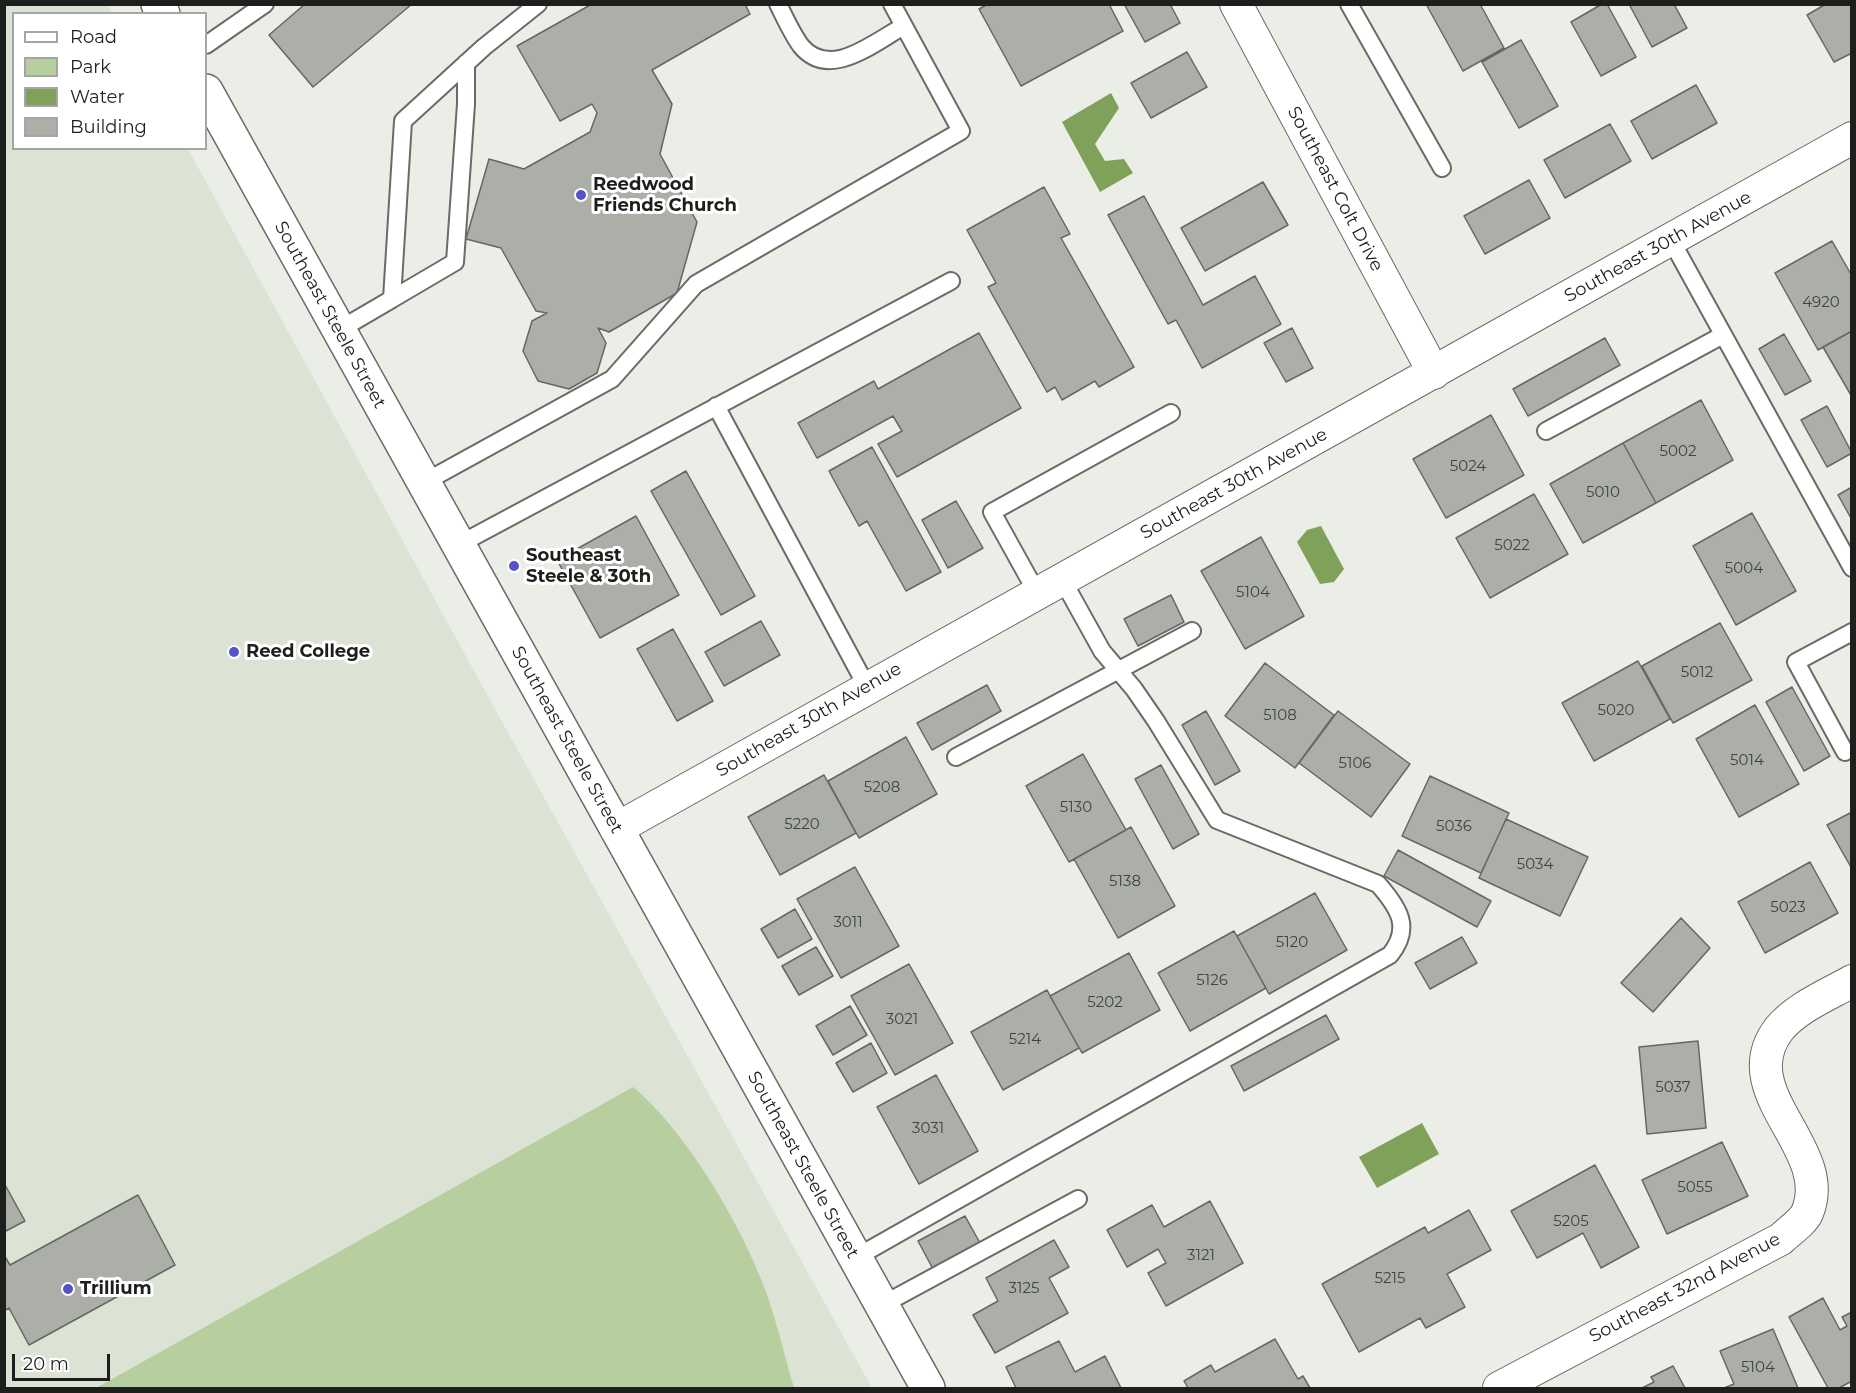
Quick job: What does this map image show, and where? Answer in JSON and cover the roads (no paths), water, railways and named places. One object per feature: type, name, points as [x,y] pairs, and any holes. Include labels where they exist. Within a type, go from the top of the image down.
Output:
[{"type":"street","name":"Southeast Colt Drive","points":[[1240,6],[1434,374]]},
{"type":"street","name":"Southeast Steele Street","points":[[207,93],[928,1389]]},
{"type":"street","name":"Southeast 30th Avenue","points":[[616,830],[867,687],[1434,374],[1851,138]]},
{"type":"street","name":"Southeast 32nd Avenue","points":[[1499,1389],[1781,1239],[1806,1214],[1812,1183],[1807,1159],[1774,1102],[1768,1085],[1770,1048],[1779,1030],[1793,1016],[1851,981]]},
{"type":"lane","points":[[207,44],[265,4]]},
{"type":"lane","points":[[392,299],[404,121],[466,63],[538,4]]},
{"type":"lane","points":[[778,4],[800,44],[812,56],[825,62],[839,61],[904,26]]},
{"type":"lane","points":[[423,483],[612,379],[696,284],[961,131],[892,4]]},
{"type":"lane","points":[[1349,4],[1442,168]]},
{"type":"lane","points":[[339,330],[455,262],[466,105],[466,63]]},
{"type":"lane","points":[[1671,240],[1851,568]]},
{"type":"lane","points":[[458,545],[951,281]]},
{"type":"lane","points":[[1546,431],[1723,335]]},
{"type":"lane","points":[[716,406],[867,687]]},
{"type":"lane","points":[[855,1258],[1390,956],[1400,943],[1402,926],[1395,903],[1378,884],[1217,820],[1156,721],[1119,670],[993,512],[1171,412]]},
{"type":"lane","points":[[956,758],[1192,631]]},
{"type":"lane","points":[[1845,752],[1796,662],[1851,632]]},
{"type":"lane","points":[[882,1305],[1078,1199]]},
{"type":"water","points":[[1111,93],[1119,108],[1095,144],[1105,161],[1124,159],[1133,173],[1100,192],[1062,122]]},
{"type":"water","points":[[1321,526],[1344,569],[1334,582],[1320,584],[1297,542],[1307,530]]},
{"type":"water","points":[[1422,1123],[1439,1154],[1377,1188],[1359,1157]]},
{"type":"place","name":"Reedwood Friends Church","points":[[581,195]]},
{"type":"place","name":"Southeast Steele & 30th","points":[[514,566]]},
{"type":"place","name":"Reed College","points":[[234,652]]},
{"type":"place","name":"Trillium","points":[[68,1289]]}]
